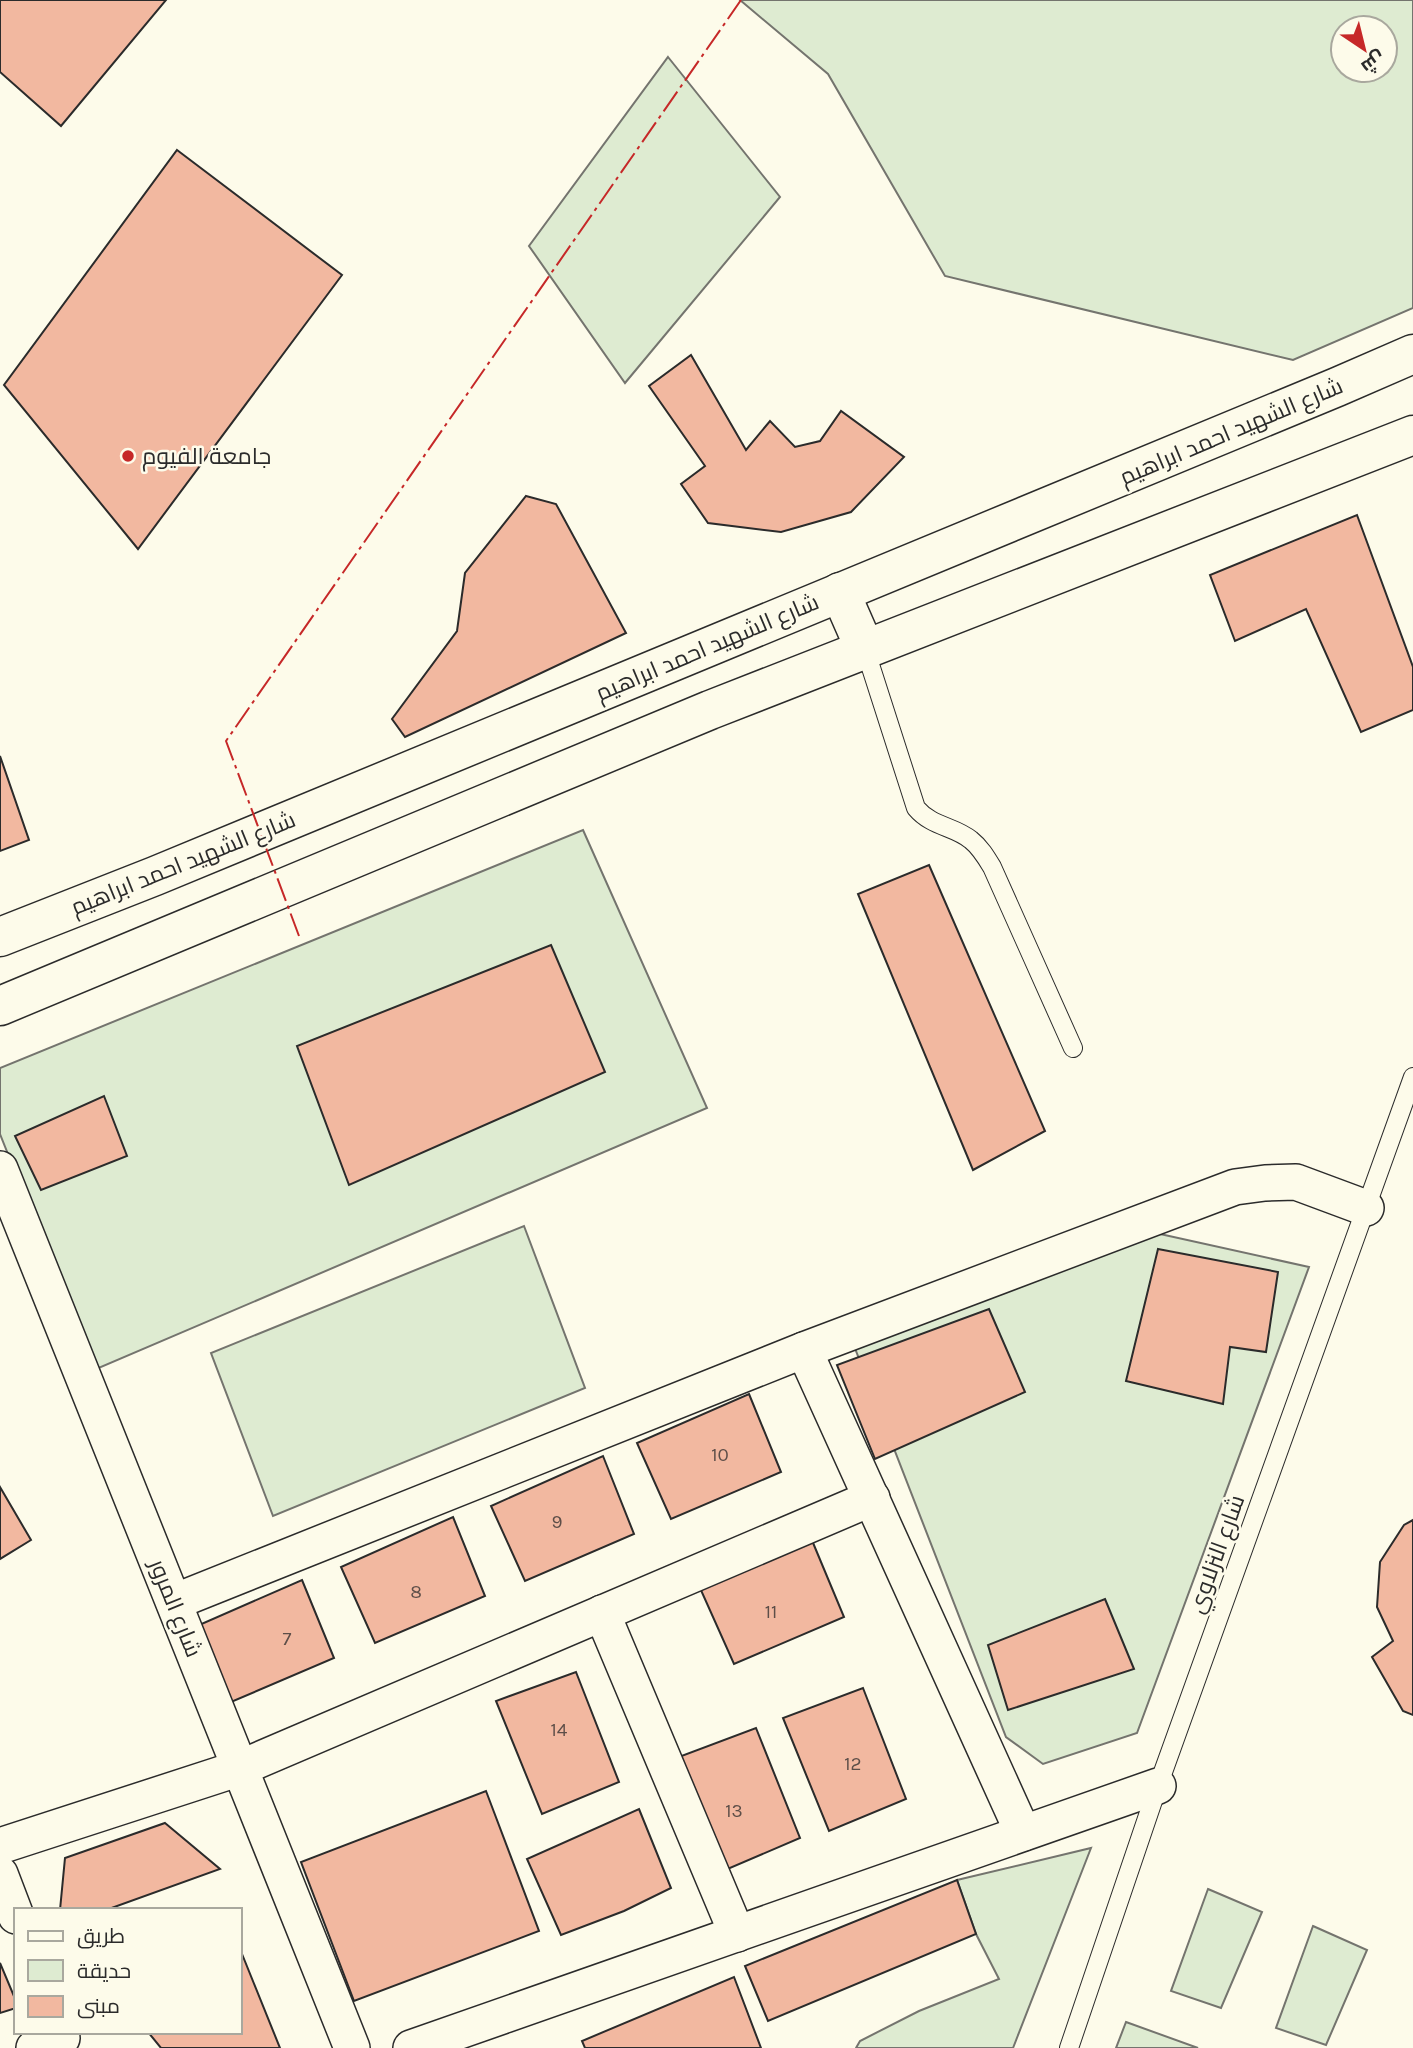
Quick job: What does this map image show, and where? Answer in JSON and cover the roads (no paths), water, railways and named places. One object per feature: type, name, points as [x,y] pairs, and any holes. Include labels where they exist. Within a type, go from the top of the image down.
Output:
[{"type":"main road","name":"شارع الشهيد احمد ابراهيم","points":[[0,937],[155,876],[1413,354]]},
{"type":"main road","points":[[0,1006],[686,721],[1413,435]]},
{"type":"main road","points":[[840,592],[865,649]]},
{"type":"street","name":"شارع المرور","points":[[0,1169],[352,2048]]},
{"type":"street","points":[[173,1602],[804,1350],[1235,1187],[1265,1182],[1296,1182],[1366,1208]]},
{"type":"street","points":[[804,1350],[1023,1833]]},
{"type":"street","points":[[0,1846],[240,1768],[872,1498]]},
{"type":"street","points":[[602,1613],[737,1934]]},
{"type":"street","points":[[411,2048],[1158,1786]]},
{"type":"street","points":[[0,1874],[14,1911]]},
{"type":"lane","points":[[865,649],[916,808],[925,818],[969,838],[984,853],[1073,1048]]},
{"type":"lane","name":"شارع النزلاوي","points":[[1069,2048],[1158,1786],[1413,1077]]},
{"type":"place","name":"جامعة الفيوم","points":[[128,456]]}]
